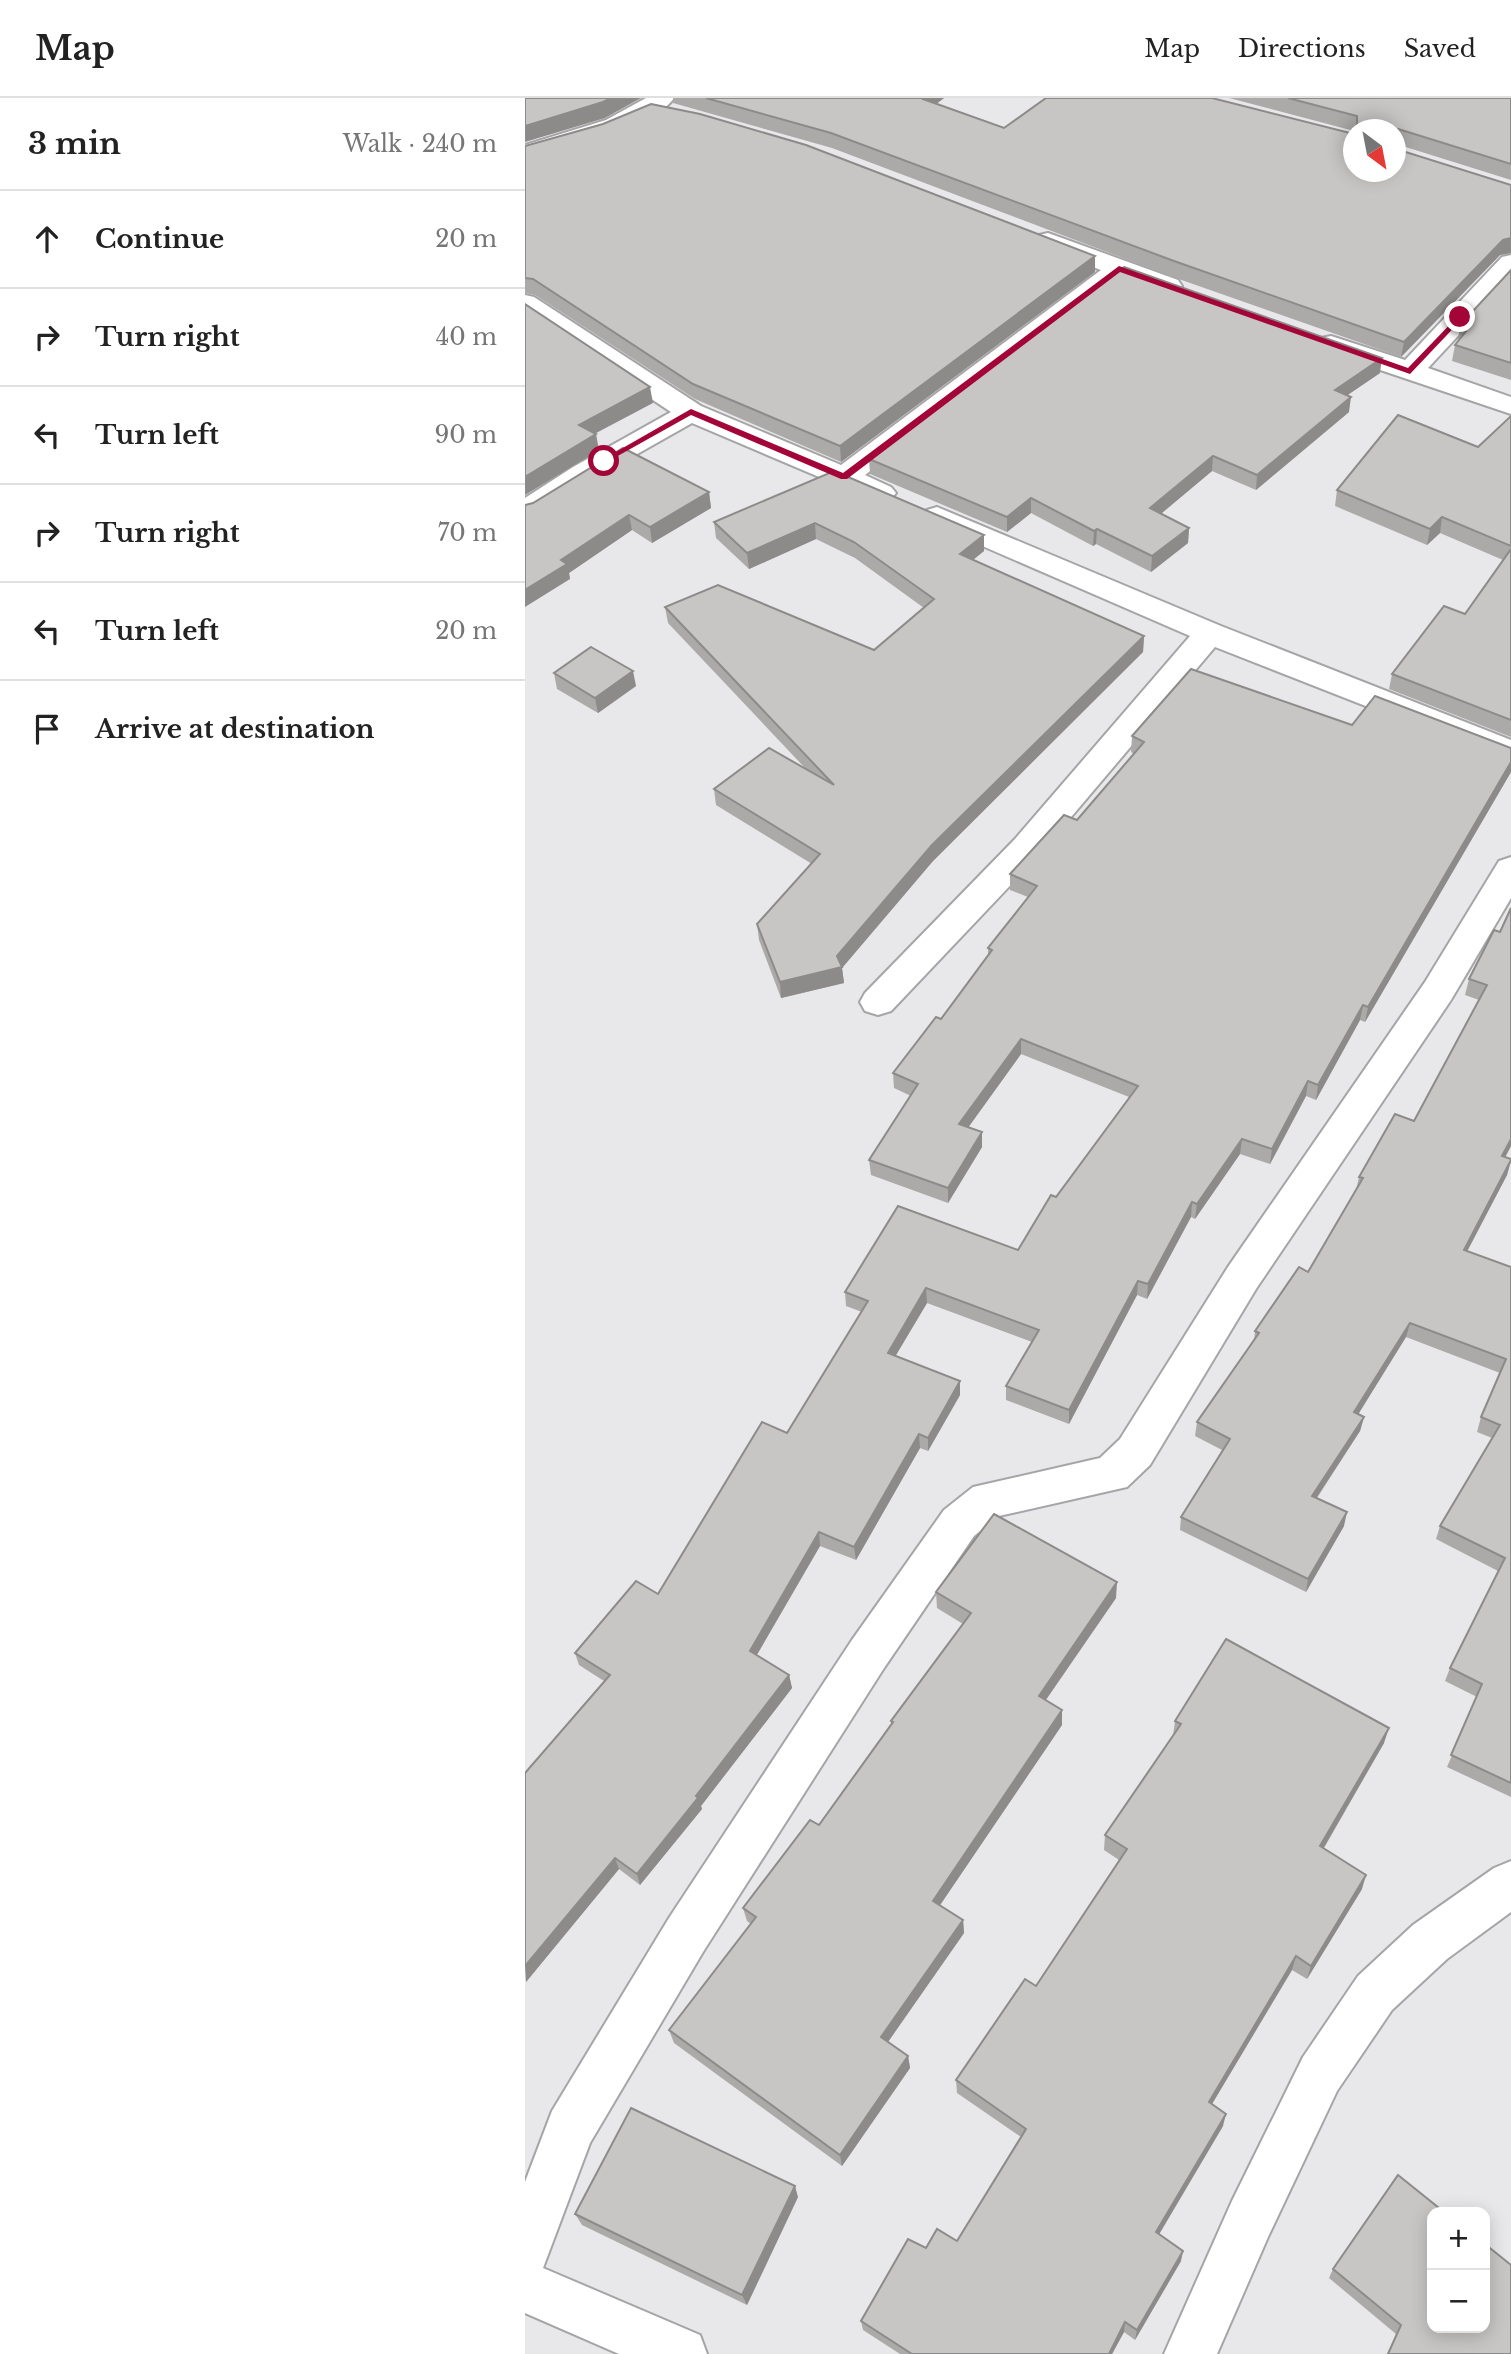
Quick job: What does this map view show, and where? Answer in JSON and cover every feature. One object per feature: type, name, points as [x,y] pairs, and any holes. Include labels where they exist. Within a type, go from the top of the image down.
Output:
[{"type":"street","points":[[525,153],[617,124],[657,103],[686,114]]},
{"type":"street","points":[[1030,234],[1195,296]]},
{"type":"street","points":[[1410,372],[1511,263]]},
{"type":"street","points":[[844,477],[1119,269]]},
{"type":"street","points":[[525,303],[691,412],[1210,633],[1511,752]]},
{"type":"street","points":[[1309,336],[1511,406]]},
{"type":"street","points":[[525,511],[583,473],[691,412]]},
{"type":"street","points":[[878,1002],[1027,847],[1210,633]]},
{"type":"street","points":[[525,2250],[570,2129],[686,1935],[869,1654],[959,1523],[988,1500],[1112,1474],[1135,1452],[1243,1278],[1438,991],[1511,869]]},
{"type":"street","points":[[1190,2354],[1249,2219],[1320,2074],[1375,1993],[1430,1942],[1511,1884]]},
{"type":"street","points":[[525,2287],[681,2354]]},
{"type":"building","points":[[525,98],[611,98],[525,126]]},
{"type":"building","points":[[706,98],[924,98],[1004,128],[1046,98],[1212,98],[1343,131],[1343,182],[1406,182],[1406,152],[1511,185],[1511,238],[1503,240],[1404,342],[1174,261],[831,133]]},
{"type":"building","points":[[1288,98],[1511,98],[1511,164],[1406,131],[1406,119],[1357,119],[1357,116]]},
{"type":"building","points":[[651,104],[700,114],[806,145],[1095,256],[840,446],[693,384],[533,279],[525,278],[525,146],[603,124]]},
{"type":"building","points":[[1124,267],[1382,358],[1335,390],[1351,397],[1257,475],[1213,456],[1150,508],[1189,528],[1152,556],[1097,529],[1094,531],[1031,498],[1007,517],[869,459]]},
{"type":"building","points":[[1511,270],[1511,363],[1455,345],[1466,331],[1460,325]]},
{"type":"building","points":[[525,304],[650,387],[579,425],[596,434],[525,477]]},
{"type":"building","points":[[1398,415],[1478,447],[1511,416],[1511,546],[1442,517],[1430,529],[1337,490]]},
{"type":"building","points":[[623,448],[709,492],[650,527],[629,515],[561,560],[567,564],[525,590],[525,505],[533,503]]},
{"type":"building","points":[[834,471],[984,535],[960,554],[1144,636],[932,845],[837,956],[842,967],[780,982],[757,924],[820,854],[714,789],[769,748],[834,785],[665,607],[718,585],[874,650],[934,599],[854,542],[815,523],[747,553],[714,522]]},
{"type":"building","points":[[1511,549],[1511,720],[1392,674],[1444,606],[1465,614]]},
{"type":"building","points":[[591,647],[633,671],[595,698],[554,673]]},
{"type":"building","points":[[1191,669],[1352,725],[1375,696],[1511,748],[1511,762],[1368,1007],[1363,1005],[1318,1085],[1308,1081],[1272,1149],[1242,1139],[1197,1204],[1192,1202],[1148,1284],[1138,1281],[1069,1410],[1006,1386],[1039,1330],[926,1288],[888,1353],[960,1381],[928,1438],[919,1434],[854,1547],[819,1532],[750,1651],[789,1675],[696,1796],[698,1798],[637,1874],[615,1858],[525,1966],[525,1773],[610,1675],[575,1653],[636,1581],[658,1594],[762,1422],[787,1433],[868,1301],[845,1292],[898,1206],[1018,1250],[1051,1195],[1056,1197],[1138,1086],[1021,1039],[959,1124],[982,1132],[948,1188],[869,1160],[918,1084],[893,1073],[936,1017],[941,1019],[992,950],[988,948],[1037,886],[1010,874],[1064,815],[1077,820],[1144,742],[1132,736]]},
{"type":"building","points":[[1511,908],[1511,1139],[1502,1156],[1511,1160],[1464,1250],[1511,1267],[1511,1783],[1451,1755],[1482,1684],[1450,1668],[1505,1558],[1440,1526],[1500,1425],[1481,1417],[1506,1359],[1410,1323],[1354,1412],[1364,1417],[1312,1496],[1347,1512],[1308,1579],[1181,1517],[1230,1439],[1197,1422],[1259,1333],[1255,1331],[1299,1267],[1308,1272],[1363,1178],[1359,1177],[1395,1114],[1414,1121],[1487,985],[1469,979],[1494,930],[1500,932]]},
{"type":"building","points":[[994,1514],[1117,1582],[1039,1696],[1062,1710],[933,1901],[963,1920],[881,2037],[908,2056],[840,2155],[669,2030],[756,1917],[743,1908],[810,1820],[819,1825],[971,1613],[936,1592]]},
{"type":"building","points":[[1226,1639],[1389,1728],[1320,1846],[1366,1875],[1311,1966],[1296,1956],[1209,2102],[1226,2114],[1156,2232],[1183,2251],[1137,2330],[1125,2322],[1109,2354],[912,2354],[861,2321],[908,2239],[926,2248],[937,2229],[957,2241],[1026,2129],[956,2080],[1025,1979],[1036,1986],[1127,1849],[1105,1835],[1181,1724],[1175,1721]]},
{"type":"building","points":[[631,2108],[795,2186],[742,2295],[575,2214]]},
{"type":"building","points":[[1398,2175],[1438,2207],[1427,2207],[1427,2333],[1490,2333],[1490,2248],[1511,2265],[1511,2354],[1388,2354],[1401,2325],[1333,2269]]},
{"type":"route","points":[[604,461],[691,412],[844,477],[1119,269],[1410,372],[1460,317]]}]
